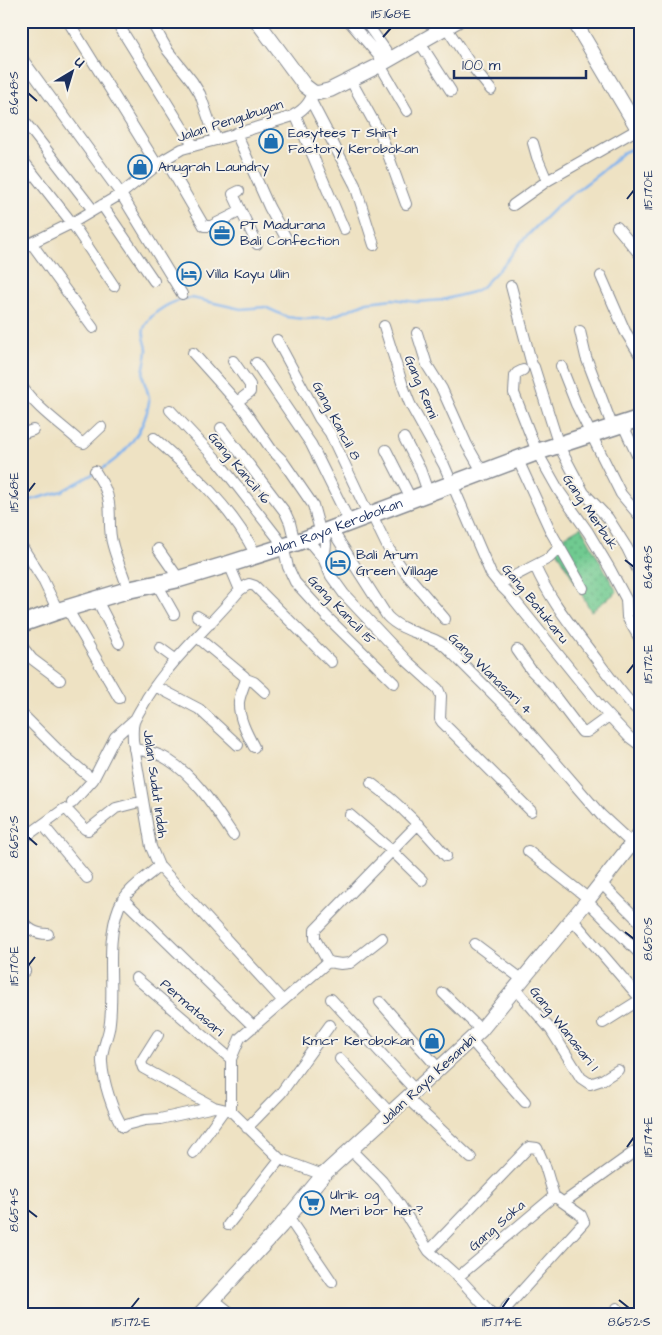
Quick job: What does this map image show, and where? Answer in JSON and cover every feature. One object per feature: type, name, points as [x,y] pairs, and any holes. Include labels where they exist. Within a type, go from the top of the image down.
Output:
[{"type":"main road","name":"Jalan Raya Kerobokan","points":[[21,624],[63,609],[128,590],[231,570],[255,552],[347,518],[370,515],[408,493],[424,480],[450,480],[483,472],[641,418]]},
{"type":"street","points":[[68,21],[204,226],[211,226],[241,211]]},
{"type":"street","points":[[116,21],[192,145]]},
{"type":"street","points":[[151,21],[168,52],[200,94],[216,140]]},
{"type":"street","points":[[257,21],[312,97],[355,185],[374,245]]},
{"type":"street","points":[[349,21],[385,62]]},
{"type":"street","points":[[365,21],[407,112]]},
{"type":"street","points":[[513,205],[547,181],[639,131],[574,21]]},
{"type":"street","points":[[312,97],[385,62],[451,24],[471,65],[491,90]]},
{"type":"street","points":[[420,43],[451,91]]},
{"type":"street","points":[[21,57],[121,194],[182,294]]},
{"type":"street","points":[[350,80],[381,135],[406,204]]},
{"type":"street","name":"Jalan Pengubugan","points":[[21,248],[72,223],[121,194],[161,162],[182,149],[295,114],[312,97]]},
{"type":"street","points":[[295,114],[344,229]]},
{"type":"street","points":[[21,117],[98,208],[154,281]]},
{"type":"street","points":[[236,133],[269,207],[286,238]]},
{"type":"street","points":[[533,143],[547,181]]},
{"type":"street","points":[[21,158],[72,223],[114,286]]},
{"type":"street","points":[[240,191],[233,194],[257,244]]},
{"type":"street","points":[[618,227],[641,256]]},
{"type":"street","points":[[32,244],[93,328]]},
{"type":"street","points":[[601,276],[627,333],[641,357]]},
{"type":"street","points":[[511,286],[529,355],[559,446],[584,493],[608,518],[628,548],[641,577]]},
{"type":"street","name":"Gang Remi","points":[[384,326],[396,367],[410,404],[444,465],[450,480]]},
{"type":"street","points":[[580,331],[585,355],[618,426],[631,444],[641,464]]},
{"type":"street","points":[[417,333],[427,365],[442,389],[469,448],[483,472]]},
{"type":"street","name":"Gang Kancil 8","points":[[277,340],[319,418],[330,433],[388,548],[405,572],[445,619]]},
{"type":"street","name":"Gang Kancil 15","points":[[193,353],[245,411],[313,505],[303,535],[288,567],[295,582],[327,617],[394,683]]},
{"type":"street","points":[[233,362],[250,385],[250,392],[237,402]]},
{"type":"street","points":[[256,363],[311,444],[347,518]]},
{"type":"street","points":[[561,366],[576,404],[621,494],[641,518]]},
{"type":"street","name":"Gang Merbuk","points":[[523,370],[517,373],[515,378],[514,393],[537,452],[555,485],[588,532],[610,569],[626,599],[628,617],[641,642]]},
{"type":"street","points":[[21,386],[35,405],[82,442],[84,443],[101,428]]},
{"type":"street","name":"Gang Kancil 16","points":[[170,410],[217,460],[269,526],[303,535]]},
{"type":"street","points":[[221,428],[303,535],[323,558],[335,582],[360,614],[406,662],[438,689],[441,696],[440,719],[442,722],[531,811]]},
{"type":"street","points":[[21,434],[33,430]]},
{"type":"street","points":[[154,438],[208,487],[246,536],[255,552]]},
{"type":"street","points":[[404,438],[424,480]]},
{"type":"street","points":[[386,450],[408,493]]},
{"type":"street","points":[[518,460],[534,498],[559,548],[583,588]]},
{"type":"street","points":[[95,471],[105,489],[109,503],[110,533],[113,547],[128,590]]},
{"type":"street","name":"Gang Batukaru","points":[[450,480],[491,574],[512,597],[599,705],[638,741]]},
{"type":"street","points":[[303,535],[326,547],[323,558]]},
{"type":"street","name":"Gang Wanasari 4","points":[[303,535],[391,621],[443,644],[518,719],[601,815],[636,848]]},
{"type":"street","points":[[21,545],[88,645],[119,698]]},
{"type":"street","points":[[499,584],[549,558],[559,548]]},
{"type":"street","points":[[158,550],[179,579]]},
{"type":"street","points":[[535,566],[550,597],[563,616],[617,688],[641,714]]},
{"type":"street","points":[[231,570],[239,588],[249,584],[255,586],[331,662]]},
{"type":"street","points":[[157,584],[174,614]]},
{"type":"street","name":"Jalan Sudut Indah","points":[[239,588],[204,621],[197,637],[169,654],[155,686],[128,725],[133,726],[134,749],[151,847],[159,866],[283,1001]]},
{"type":"street","points":[[96,600],[119,643]]},
{"type":"street","points":[[197,637],[246,679],[254,682],[265,692]]},
{"type":"street","points":[[21,645],[32,659],[60,680]]},
{"type":"street","points":[[516,650],[531,670],[547,686],[582,732],[586,732],[609,716]]},
{"type":"street","points":[[246,679],[239,703],[246,732],[254,747]]},
{"type":"street","points":[[155,686],[199,709],[238,745]]},
{"type":"street","points":[[21,713],[60,752],[93,780]]},
{"type":"street","points":[[72,803],[93,780],[115,737],[128,725]]},
{"type":"street","points":[[134,749],[166,758],[184,772],[206,796],[233,835]]},
{"type":"street","points":[[371,783],[390,797],[418,824],[446,856]]},
{"type":"street","points":[[21,840],[66,809],[88,830],[116,808],[143,801]]},
{"type":"street","points":[[350,815],[422,880]]},
{"type":"street","points":[[328,962],[315,940],[315,930],[418,824]]},
{"type":"street","points":[[43,825],[87,878]]},
{"type":"street","name":"Jalan Raya Kesambi","points":[[200,1314],[288,1217],[323,1175],[352,1151],[481,1030],[601,883],[636,848],[641,832]]},
{"type":"street","points":[[528,851],[588,900],[641,954]]},
{"type":"street","points":[[159,866],[123,899],[113,927],[112,1002],[109,1030],[101,1061],[113,1106],[123,1126],[145,1120],[223,1109]]},
{"type":"street","points":[[601,883],[641,923]]},
{"type":"street","points":[[123,899],[254,1027]]},
{"type":"street","points":[[21,919],[33,931],[40,934],[48,934]]},
{"type":"street","points":[[572,919],[639,997],[638,1001],[603,1023]]},
{"type":"street","points":[[193,1153],[223,1109],[231,1059],[240,1038],[328,962],[350,963],[382,938]]},
{"type":"street","points":[[475,944],[519,985]]},
{"type":"street","name":"Permatasari","points":[[136,978],[231,1059]]},
{"type":"street","name":"Gang Wanasari 1","points":[[519,985],[582,1078],[590,1084],[602,1080],[618,1070]]},
{"type":"street","points":[[443,993],[481,1030]]},
{"type":"street","points":[[332,1000],[411,1094],[471,1158]]},
{"type":"street","points":[[380,1002],[440,1069]]},
{"type":"street","points":[[247,1128],[281,1093],[330,1024]]},
{"type":"street","points":[[158,1035],[141,1062],[143,1068],[223,1109],[247,1128],[280,1159],[323,1175]]},
{"type":"street","points":[[471,1040],[525,1102]]},
{"type":"street","points":[[340,1059],[391,1114]]},
{"type":"street","points":[[429,1252],[529,1147],[537,1148],[546,1166],[554,1196],[581,1215],[584,1222],[501,1314]]},
{"type":"street","points":[[564,1202],[641,1147]]},
{"type":"street","points":[[352,1151],[382,1181],[400,1205],[429,1252],[458,1277],[492,1314]]},
{"type":"street","points":[[228,1225],[280,1159]]},
{"type":"street","name":"Gang Soka","points":[[458,1277],[554,1196]]},
{"type":"street","points":[[288,1217],[332,1282]]},
{"type":"street","points":[[213,1299],[232,1314]]},
{"type":"green space","points":[[581,527],[617,592],[591,611],[553,543]]},
{"type":"waterway","points":[[98,471],[124,451],[143,423],[149,402],[143,376],[147,349],[144,329],[148,320],[165,306],[179,300],[192,298],[241,309],[265,307],[287,317],[304,319],[329,318],[367,302],[393,299],[417,302],[442,300],[473,292],[481,288],[506,262],[521,242],[558,205],[624,152],[641,145]]},
{"type":"waterway","points":[[21,503],[62,491],[93,474]]},
{"type":"place","name":"Easytees T Shirt Factory Kerobokan","points":[[271,141]]},
{"type":"place","name":"Anugrah Laundry","points":[[140,167]]},
{"type":"place","name":"PT Madurana Bali Confection","points":[[222,233]]},
{"type":"place","name":"Villa Kayu Ulin","points":[[189,274]]},
{"type":"place","name":"Bali Arum Green Village","points":[[338,563]]},
{"type":"place","name":"Kmcr Kerobokan","points":[[432,1041]]},
{"type":"place","name":"Ulrik og Meri bor her?","points":[[312,1203]]}]
